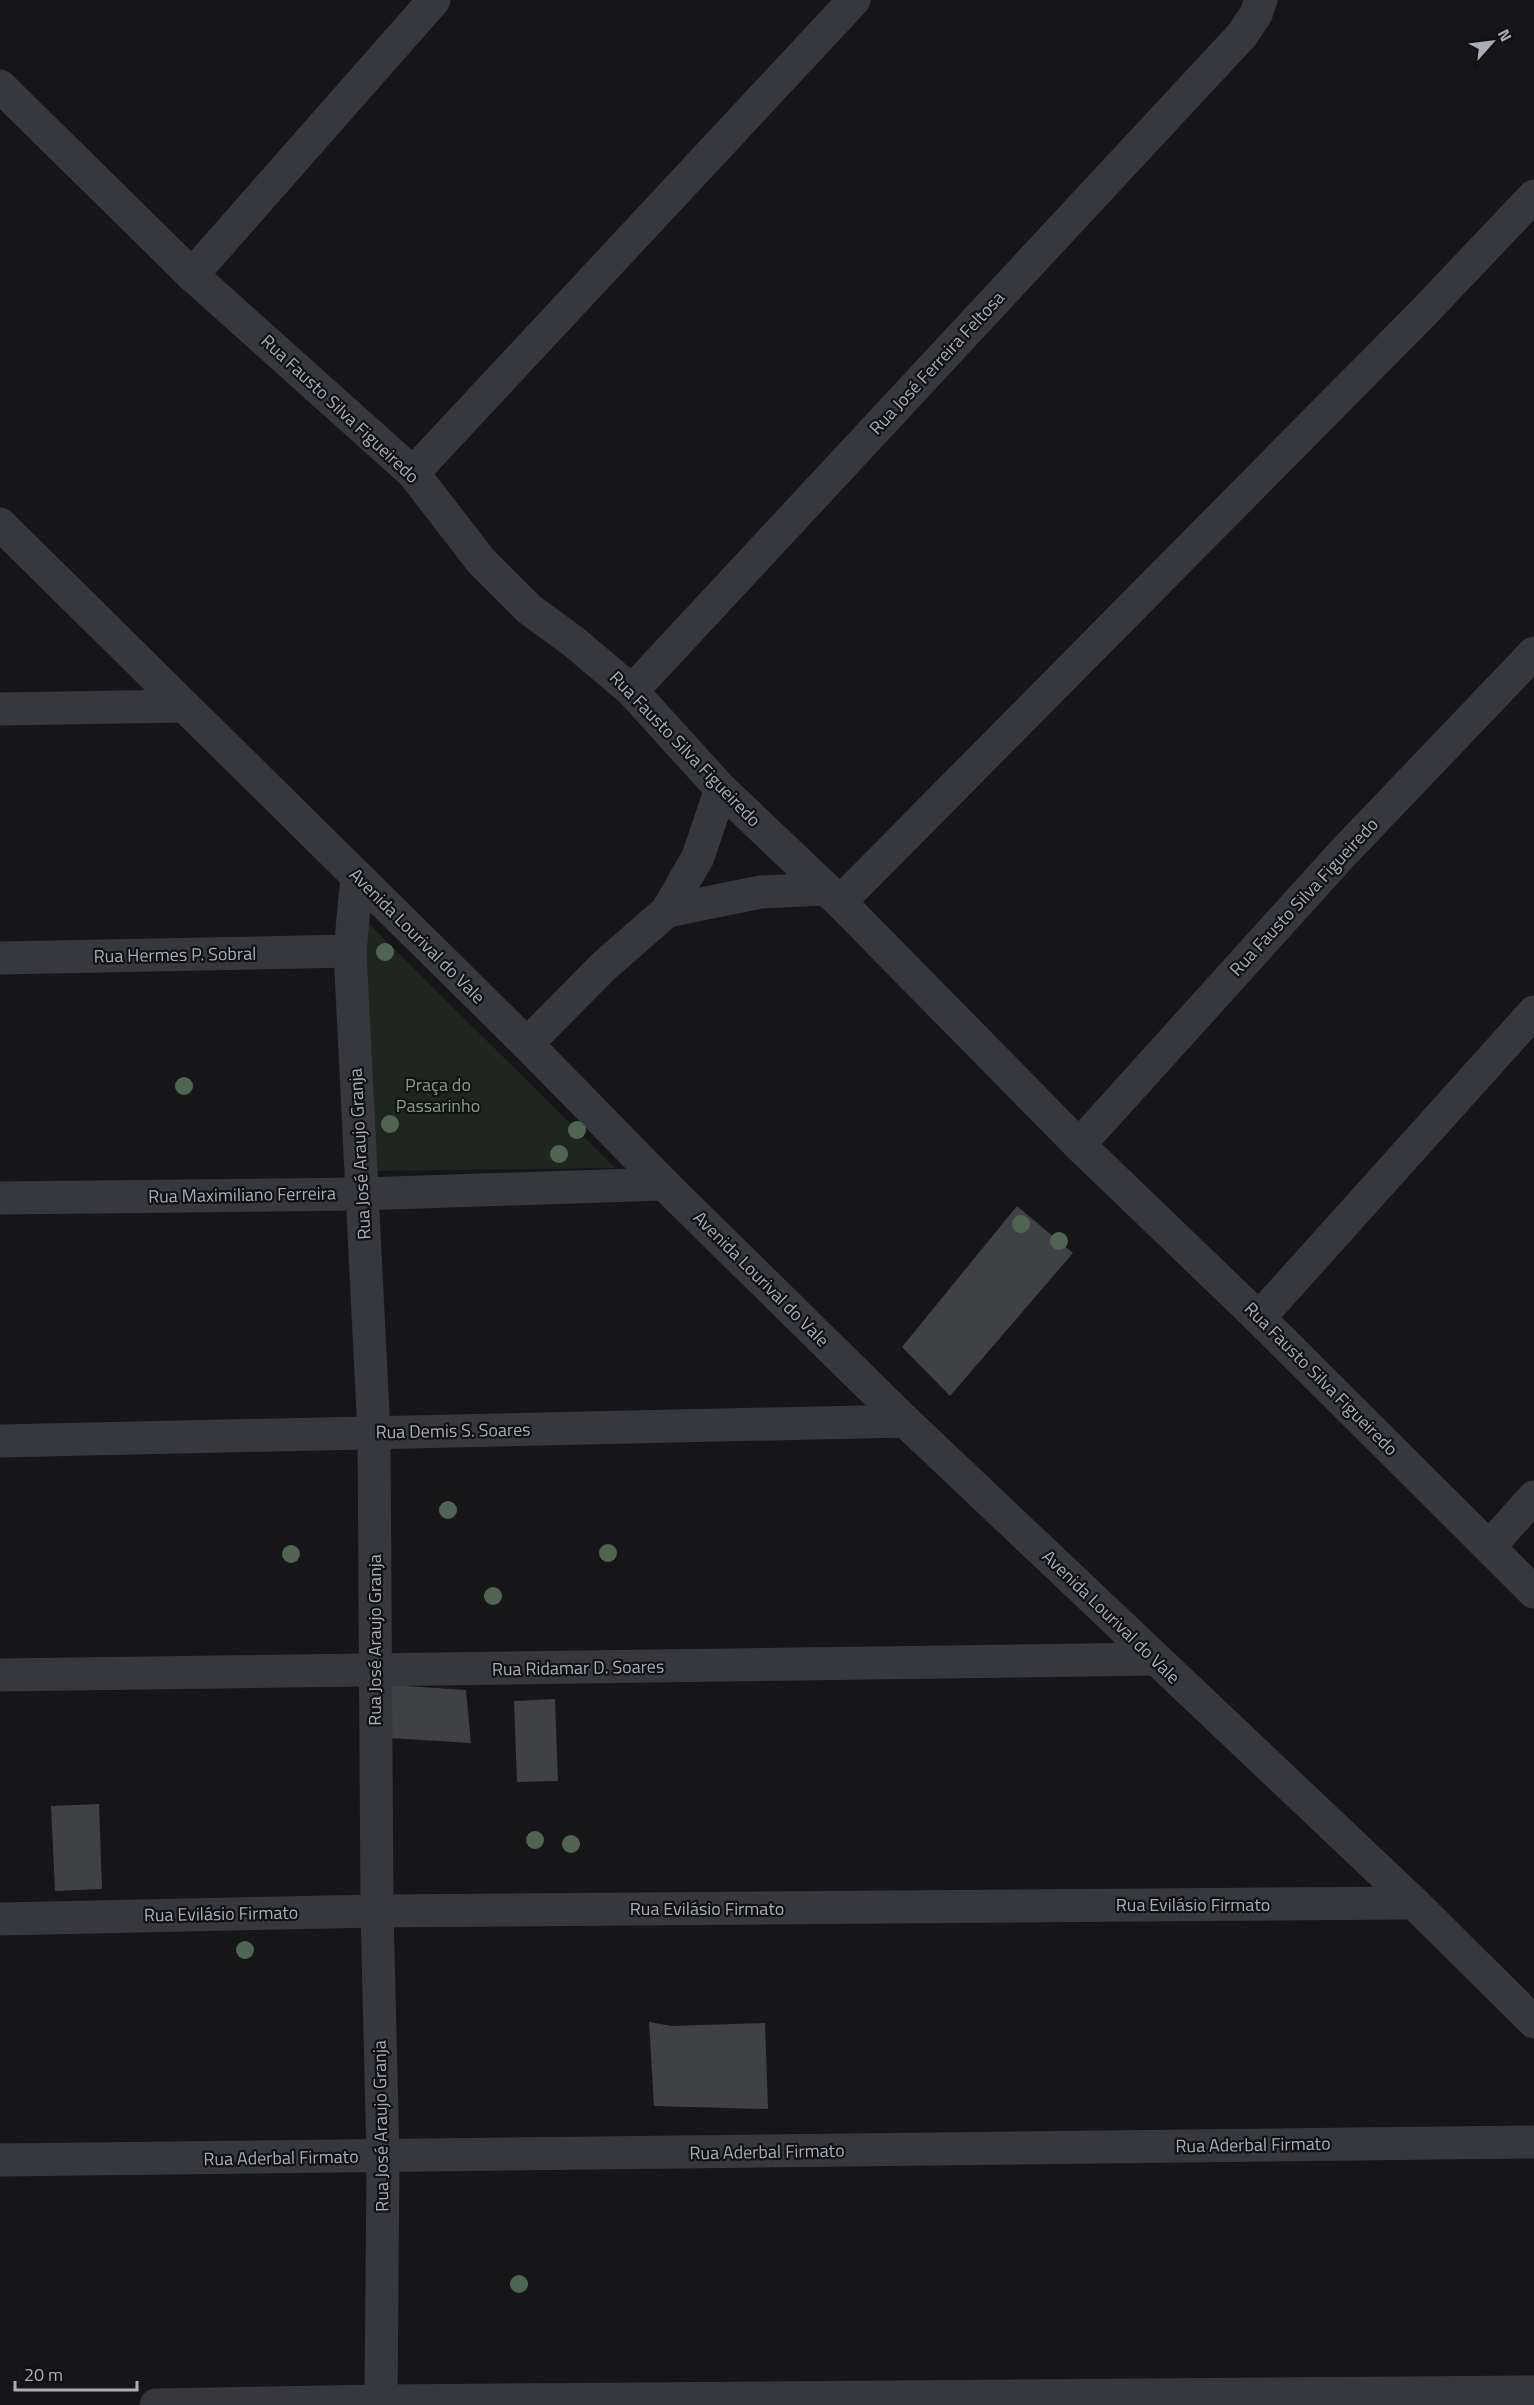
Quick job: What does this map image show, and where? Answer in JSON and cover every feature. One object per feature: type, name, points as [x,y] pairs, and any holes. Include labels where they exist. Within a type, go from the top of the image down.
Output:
[{"type":"street","points":[[192,274],[434,0]]},
{"type":"street","points":[[413,472],[854,0]]},
{"type":"street","name":"Rua José Ferreira Feltosa","points":[[632,691],[1242,35],[1256,15],[1261,0]]},
{"type":"street","name":"Rua Fausto Silva Figueiredo","points":[[0,86],[192,274],[413,472],[481,561],[529,609],[574,642],[632,691],[721,789],[833,896],[1079,1145],[1259,1318],[1534,1592]]},
{"type":"street","points":[[667,911],[761,892],[833,896],[1423,313],[1534,196]]},
{"type":"street","name":"Avenida Lourival do Vale","points":[[0,524],[905,1421],[1414,1903],[1534,2022]]},
{"type":"street","name":"Rua Fausto Silva Figueiredo","points":[[1079,1145],[1342,854],[1534,653]]},
{"type":"street","points":[[0,709],[184,706]]},
{"type":"street","points":[[527,1044],[604,966],[667,911],[698,857],[721,789]]},
{"type":"street","name":"Rua José Araujo Granja","points":[[357,876],[350,951],[374,1433],[374,1671],[383,2157],[381,2403]]},
{"type":"street","name":"Rua Hermes P. Sobral","points":[[0,958],[350,951]]},
{"type":"street","points":[[1259,1318],[1534,1012]]},
{"type":"street","name":"Rua Maximiliano Ferreira","points":[[0,1198],[362,1194],[664,1184]]},
{"type":"street","name":"Rua Demis S. Soares","points":[[0,1441],[905,1421]]},
{"type":"street","points":[[1490,1546],[1534,1497]]},
{"type":"street","name":"Rua Ridamar D. Soares","points":[[0,1675],[1155,1659]]},
{"type":"street","name":"Rua Evilásio Firmato","points":[[0,1919],[377,1911],[1414,1903]]},
{"type":"street","name":"Rua Aderbal Firmato","points":[[0,2160],[1534,2142]]},
{"type":"street","points":[[156,2405],[1534,2392]]},
{"type":"green space","name":"Praça do Passarinho","points":[[364,919],[615,1168],[364,1171]]},
{"type":"building","points":[[1017,1206],[1073,1253],[950,1396],[902,1347]]},
{"type":"building","points":[[391,1685],[466,1690],[471,1743],[389,1738]]},
{"type":"building","points":[[555,1699],[558,1781],[517,1782],[514,1701]]},
{"type":"building","points":[[99,1804],[102,1889],[55,1891],[51,1806]]},
{"type":"building","points":[[649,2022],[672,2026],[765,2023],[768,2109],[654,2106]]}]
